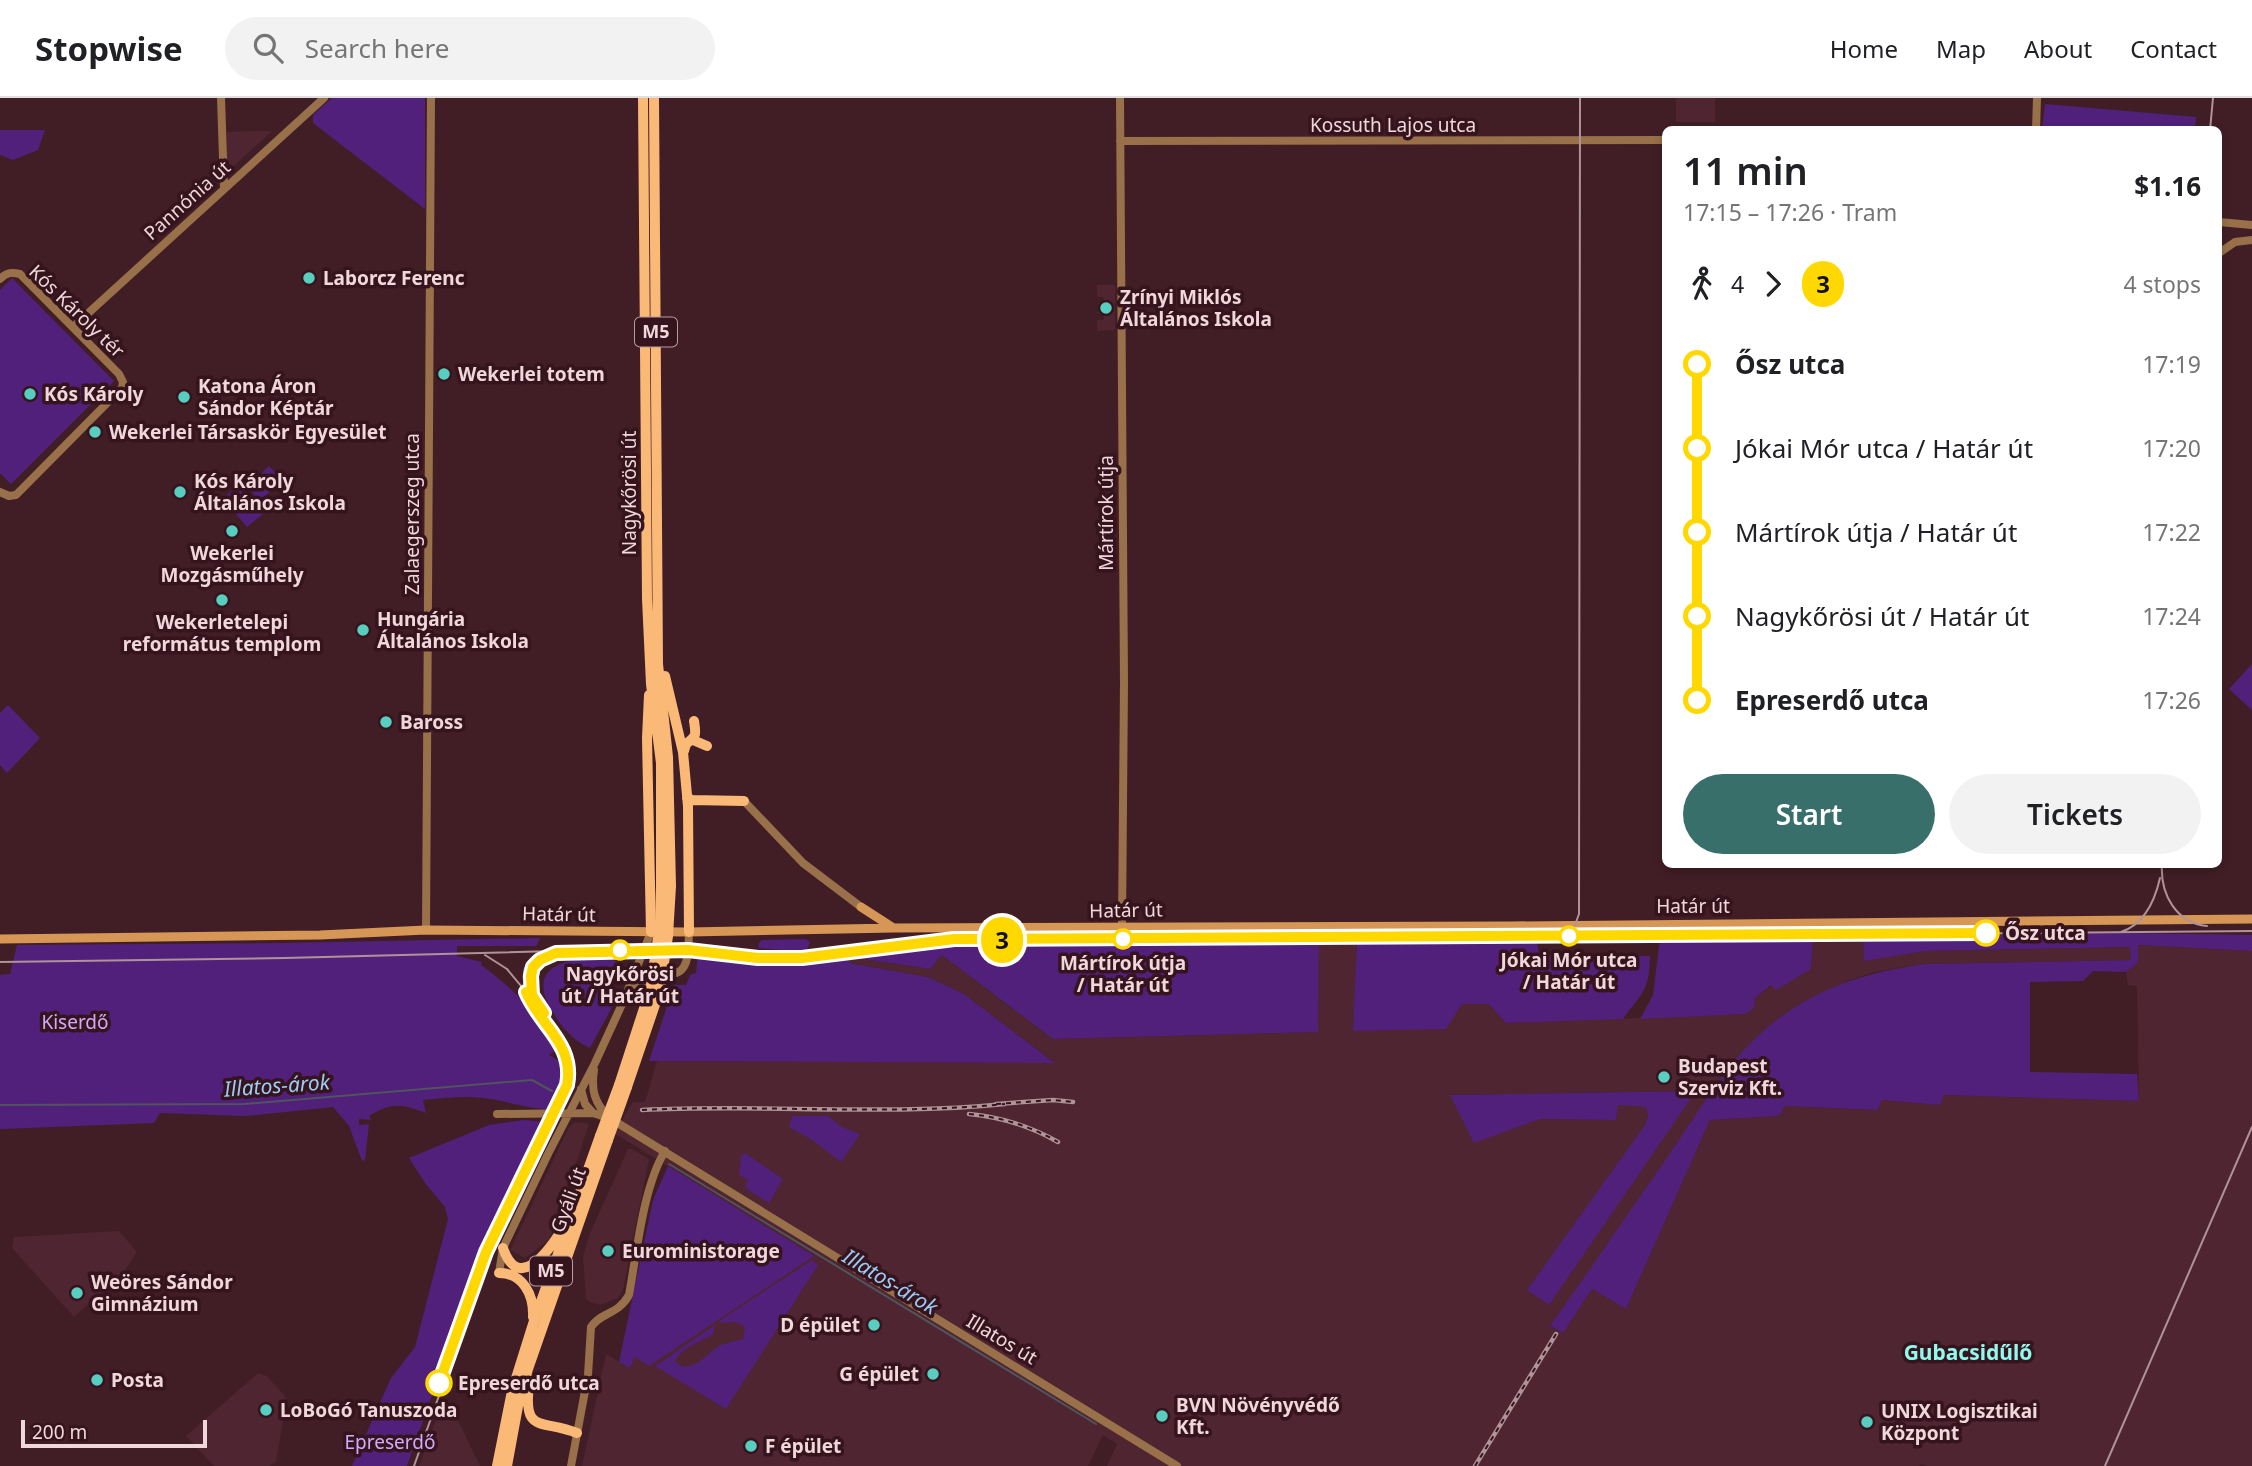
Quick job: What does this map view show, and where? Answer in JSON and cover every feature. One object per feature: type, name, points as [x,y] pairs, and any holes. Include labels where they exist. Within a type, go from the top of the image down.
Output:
[{"type":"main road","name":"Nagykőrösi út","points":[[643,98],[647,599],[651,684],[660,763],[666,886]]},
{"type":"main road","name":"Nagykőrösi út","points":[[654,98],[659,680],[669,767],[666,886]]},
{"type":"main road","points":[[659,650],[683,752],[687,798],[689,932]]},
{"type":"main road","points":[[651,684],[647,705],[651,932]]},
{"type":"main road","points":[[683,752],[686,744],[693,740],[694,721]]},
{"type":"main road","points":[[693,740],[707,746]]},
{"type":"main road","points":[[687,798],[744,802]]},
{"type":"main road","name":"Gyáli út","points":[[507,1466],[528,1369],[655,990],[666,886]]},
{"type":"main road","points":[[861,908],[894,928]]},
{"type":"main road","points":[[861,908],[866,915],[866,928]]},
{"type":"main road","name":"Határ út","points":[[0,939],[320,935],[426,930],[689,932],[866,928],[2252,919]]},
{"type":"main road","name":"Gyáli út","points":[[497,1466],[512,1391],[533,1324],[570,1218],[604,1138]]},
{"type":"main road","points":[[503,1248],[511,1264],[522,1268],[529,1267],[544,1256],[570,1218]]},
{"type":"main road","points":[[499,1273],[508,1273],[526,1287],[532,1303],[533,1324]]},
{"type":"main road","points":[[528,1369],[530,1378],[527,1408],[530,1418],[577,1433]]},
{"type":"street","points":[[221,98],[224,187]]},
{"type":"street","name":"Pannónia út","points":[[73,327],[324,98]]},
{"type":"street","name":"Zalaegerszeg utca","points":[[426,930],[431,98]]},
{"type":"street","name":"Mártírok útja","points":[[1120,98],[1124,682],[1122,927]]},
{"type":"street","points":[[2036,126],[2037,98]]},
{"type":"street","name":"Kossuth Lajos utca","points":[[1120,141],[1662,140]]},
{"type":"street","points":[[2222,222],[2252,225]]},
{"type":"street","points":[[2222,251],[2235,242],[2252,240]]},
{"type":"street","name":"Kós Károly tér","points":[[0,278],[13,272],[20,274],[119,374],[123,382],[122,388],[16,495],[9,496],[0,492]]},
{"type":"street","points":[[744,802],[803,863],[861,908]]},
{"type":"street","points":[[499,1273],[503,1248],[595,1063],[651,932]]},
{"type":"street","points":[[623,1002],[648,976],[674,974],[681,970],[686,961],[689,932]]},
{"type":"street","points":[[595,1063],[593,1094],[601,1110],[611,1119]]},
{"type":"street","points":[[582,1089],[585,1104],[593,1113]]},
{"type":"street","name":"Illatos út","points":[[497,1114],[593,1113],[611,1119],[1177,1466]]},
{"type":"street","points":[[571,1466],[590,1359],[592,1327],[594,1322],[624,1304],[629,1295],[656,1166],[665,1151]]},
{"type":"shaded area","points":[[1676,98],[1715,98],[1715,122],[1676,122]]},
{"type":"shaded area","points":[[272,131],[227,172],[227,132]]},
{"type":"shaded area","name":"Zrínyi Miklós Általános Iskola","points":[[1097,285],[1115,285],[1115,330],[1097,331],[1097,320],[1104,320],[1104,314],[1098,314],[1098,303],[1104,302],[1104,297],[1097,297]]},
{"type":"shaded area","points":[[1863,936],[1864,960],[1925,951],[2131,947],[2131,960],[1927,964],[1875,972],[1850,980],[1805,1001],[1766,1029],[1551,1327],[1562,1333],[1592,1289],[1626,1309],[1710,1120],[1779,1116],[1785,1106],[1876,1110],[1882,1100],[1940,1105],[1943,1095],[2139,1101],[2137,986],[2128,985],[2126,972],[2138,963],[2138,945],[2252,951],[2252,1466],[1107,1466],[1117,1444],[1103,1435],[1088,1466],[582,1466],[606,1354],[630,1368],[634,1357],[813,1256],[614,1133],[633,1102],[645,1102],[657,1061],[1054,1062],[964,994],[928,977],[849,963],[849,957],[930,969],[942,955],[1053,1039],[1318,1032],[1319,941],[1357,941],[1354,1031],[1461,1004],[1489,1004],[1506,1023],[1745,1014],[1755,998],[1772,985],[1811,969],[1813,937]],"holes":[[[1696,1091],[1645,1125],[1648,1117],[1646,1106],[1618,1105],[1616,1120],[1540,1119],[1450,1095]]]},
{"type":"shaded area","points":[[573,1123],[589,1124],[549,1240],[525,1258],[510,1250],[568,1129]]},
{"type":"shaded area","points":[[628,1149],[649,1159],[623,1290],[618,1298],[600,1305],[586,1299],[583,1256],[591,1231]]},
{"type":"shaded area","name":"Weöres Sándor Gimnázium","points":[[119,1231],[137,1252],[123,1273],[74,1317],[12,1248],[14,1237]]},
{"type":"shaded area","points":[[258,1373],[267,1376],[285,1396],[276,1462],[269,1466],[214,1466],[186,1436]]},
{"type":"shaded area","points":[[440,1409],[454,1412],[480,1466],[419,1466]]},
{"type":"green space","points":[[332,98],[425,98],[425,209],[313,123],[313,115]]},
{"type":"green space","points":[[2045,104],[2196,117],[2195,126],[2042,126]]},
{"type":"green space","points":[[0,130],[45,130],[38,150],[13,160],[0,155]]},
{"type":"green space","points":[[12,278],[114,381],[11,484],[0,473],[0,290]]},
{"type":"green space","points":[[269,466],[282,480],[259,502],[248,486]]},
{"type":"green space","points":[[239,485],[263,514],[247,527],[223,498]]},
{"type":"green space","points":[[2252,664],[2252,710],[2229,689]]},
{"type":"green space","points":[[8,705],[40,738],[7,773],[0,765],[0,713]]},
{"type":"green space","points":[[2121,933],[2252,935],[2252,951],[2138,945],[2138,963],[2126,972],[2093,971],[2083,981],[2030,982],[2030,1072],[2137,1074],[2139,1101],[1944,1095],[1940,1105],[1882,1100],[1877,1110],[1785,1106],[1779,1116],[1710,1120],[1626,1309],[1592,1289],[1563,1333],[1550,1326],[1726,1071],[1756,1038],[1799,1005],[1847,982],[1872,974],[1927,964],[2131,960],[2130,947],[1925,951],[1864,961],[1863,936]]},
{"type":"green space","points":[[1813,937],[1811,969],[1776,990],[1771,985],[1755,998],[1754,1008],[1745,1014],[1640,1019],[1653,995],[1660,938]]},
{"type":"green space","name":"Kiserdő","points":[[540,938],[536,946],[457,946],[457,956],[482,962],[481,965],[514,992],[547,1029],[555,1051],[549,1055],[563,1063],[560,1087],[550,1109],[465,1097],[423,1100],[426,1113],[403,1106],[384,1108],[369,1116],[371,1120],[359,1119],[359,1125],[369,1124],[365,1160],[362,1161],[349,1126],[333,1107],[246,1116],[160,1113],[154,1123],[0,1129],[0,975],[10,974],[17,945]]},
{"type":"green space","points":[[806,939],[810,942],[806,952],[759,948],[758,944],[762,940]]},
{"type":"green space","points":[[1537,939],[1539,956],[1650,956],[1644,990],[1623,1019],[1506,1023],[1489,1004],[1462,1004],[1446,1029],[1353,1031],[1357,941]]},
{"type":"green space","points":[[1319,941],[1318,1032],[1053,1039],[942,955],[930,969],[850,957],[849,963],[928,977],[964,994],[1055,1063],[649,1061],[674,985],[686,985],[690,975],[696,973],[698,953],[756,961],[791,962],[943,943]]},
{"type":"green space","points":[[583,959],[609,959],[622,965],[613,982],[618,996],[590,1048],[565,1030],[547,1002],[543,983],[551,969],[559,964]]},
{"type":"green space","points":[[1696,1091],[1549,1305],[1527,1290],[1645,1125],[1648,1117],[1646,1107],[1618,1105],[1616,1120],[1540,1119],[1474,1143],[1450,1095]]},
{"type":"green space","points":[[792,1116],[828,1116],[842,1127],[860,1134],[841,1162],[789,1127]]},
{"type":"green space","name":"Epreserdő","points":[[524,1120],[547,1122],[481,1258],[407,1466],[352,1466],[391,1378],[415,1347],[448,1219],[445,1207],[409,1158],[489,1125]]},
{"type":"green space","points":[[745,1153],[783,1179],[769,1203],[745,1188],[748,1180],[739,1175],[741,1156]]},
{"type":"green space","points":[[668,1166],[814,1256],[649,1366],[635,1357],[630,1368],[619,1362],[653,1200]]},
{"type":"green space","points":[[812,1260],[818,1265],[726,1409],[655,1366],[715,1325],[713,1334],[686,1349],[675,1362],[683,1367],[696,1364],[720,1345],[743,1339],[745,1327],[735,1322],[719,1321]]},
{"type":"waterway","name":"Illatos-árok","points":[[0,1105],[244,1104],[532,1080],[552,1091]]},
{"type":"waterway","name":"Illatos-árok","points":[[669,1164],[1096,1424]]},
{"type":"tram line","points":[[1562,933],[1575,925],[1579,914],[1580,98]]},
{"type":"tram line","points":[[2210,126],[2213,98]]},
{"type":"tram line","points":[[2162,868],[2164,886],[2172,905],[2187,919],[2207,926]]},
{"type":"tram line","points":[[2121,932],[2143,917],[2155,895],[2160,878]]},
{"type":"tram line","points":[[0,962],[632,949],[696,950],[786,959],[830,956],[954,939],[1464,938],[2252,931]]},
{"type":"tram line","name":"3","points":[[439,1383],[486,1252],[567,1085],[569,1070],[563,1048],[526,992],[544,1013],[530,991],[530,981],[533,967],[547,955],[571,951],[696,950],[786,959],[830,956],[954,939],[1333,939],[1986,933]]},
{"type":"tram line","points":[[526,992],[525,969],[530,960],[541,952]]},
{"type":"tram line","points":[[414,1466],[488,1258],[559,1114],[572,1081],[571,1059],[560,1033],[507,969],[485,955]]},
{"type":"tram line","points":[[2105,1466],[2252,1127]]},
{"type":"railway","points":[[996,1104],[1053,1100],[1073,1102]]},
{"type":"railway","points":[[642,1110],[869,1110],[1005,1104]]},
{"type":"railway","points":[[969,1114],[1015,1123],[1058,1142]]},
{"type":"railway","points":[[1475,1466],[1556,1334]]},
{"type":"place","name":"Laborcz Ferenc","points":[[309,278]]},
{"type":"place","name":"Zrínyi Miklós Általános Iskola","points":[[1106,308]]},
{"type":"place","name":"Wekerlei totem","points":[[444,374]]},
{"type":"place","name":"Kós Károly","points":[[30,394]]},
{"type":"place","name":"Katona Áron Sándor Képtár","points":[[184,397]]},
{"type":"place","name":"Wekerlei Társaskör Egyesület","points":[[95,432]]},
{"type":"place","name":"Kós Károly Általános Iskola","points":[[180,492]]},
{"type":"place","name":"Wekerlei Mozgásműhely","points":[[232,531]]},
{"type":"place","name":"Wekerletelepi református templom","points":[[222,600]]},
{"type":"place","name":"Hungária Általános Iskola","points":[[363,630]]},
{"type":"place","name":"Baross","points":[[386,722]]},
{"type":"place","name":"Ősz utca","points":[[1986,933]]},
{"type":"place","name":"Jókai Mór utca / Határ út","points":[[1569,936]]},
{"type":"place","name":"Mártírok útja / Határ út","points":[[1123,939]]},
{"type":"place","name":"Nagykőrösi út / Határ út","points":[[620,950]]},
{"type":"place","name":"Budapest Szerviz Kft.","points":[[1664,1077]]},
{"type":"place","name":"Euroministorage","points":[[608,1251]]},
{"type":"place","name":"Weöres Sándor Gimnázium","points":[[77,1293]]},
{"type":"place","name":"D épület","points":[[874,1325]]},
{"type":"place","name":"G épület","points":[[933,1374]]},
{"type":"place","name":"Posta","points":[[97,1380]]},
{"type":"place","name":"Epreserdő utca","points":[[439,1383]]},
{"type":"place","name":"LoBoGó Tanuszoda","points":[[266,1410]]},
{"type":"place","name":"BVN Növényvédő Kft.","points":[[1162,1416]]},
{"type":"place","name":"UNIX Logisztikai Központ","points":[[1867,1422]]},
{"type":"place","name":"F épület","points":[[751,1446]]},
{"type":"district","name":"Gubacsidűlő","points":[[1968,1353]]}]
